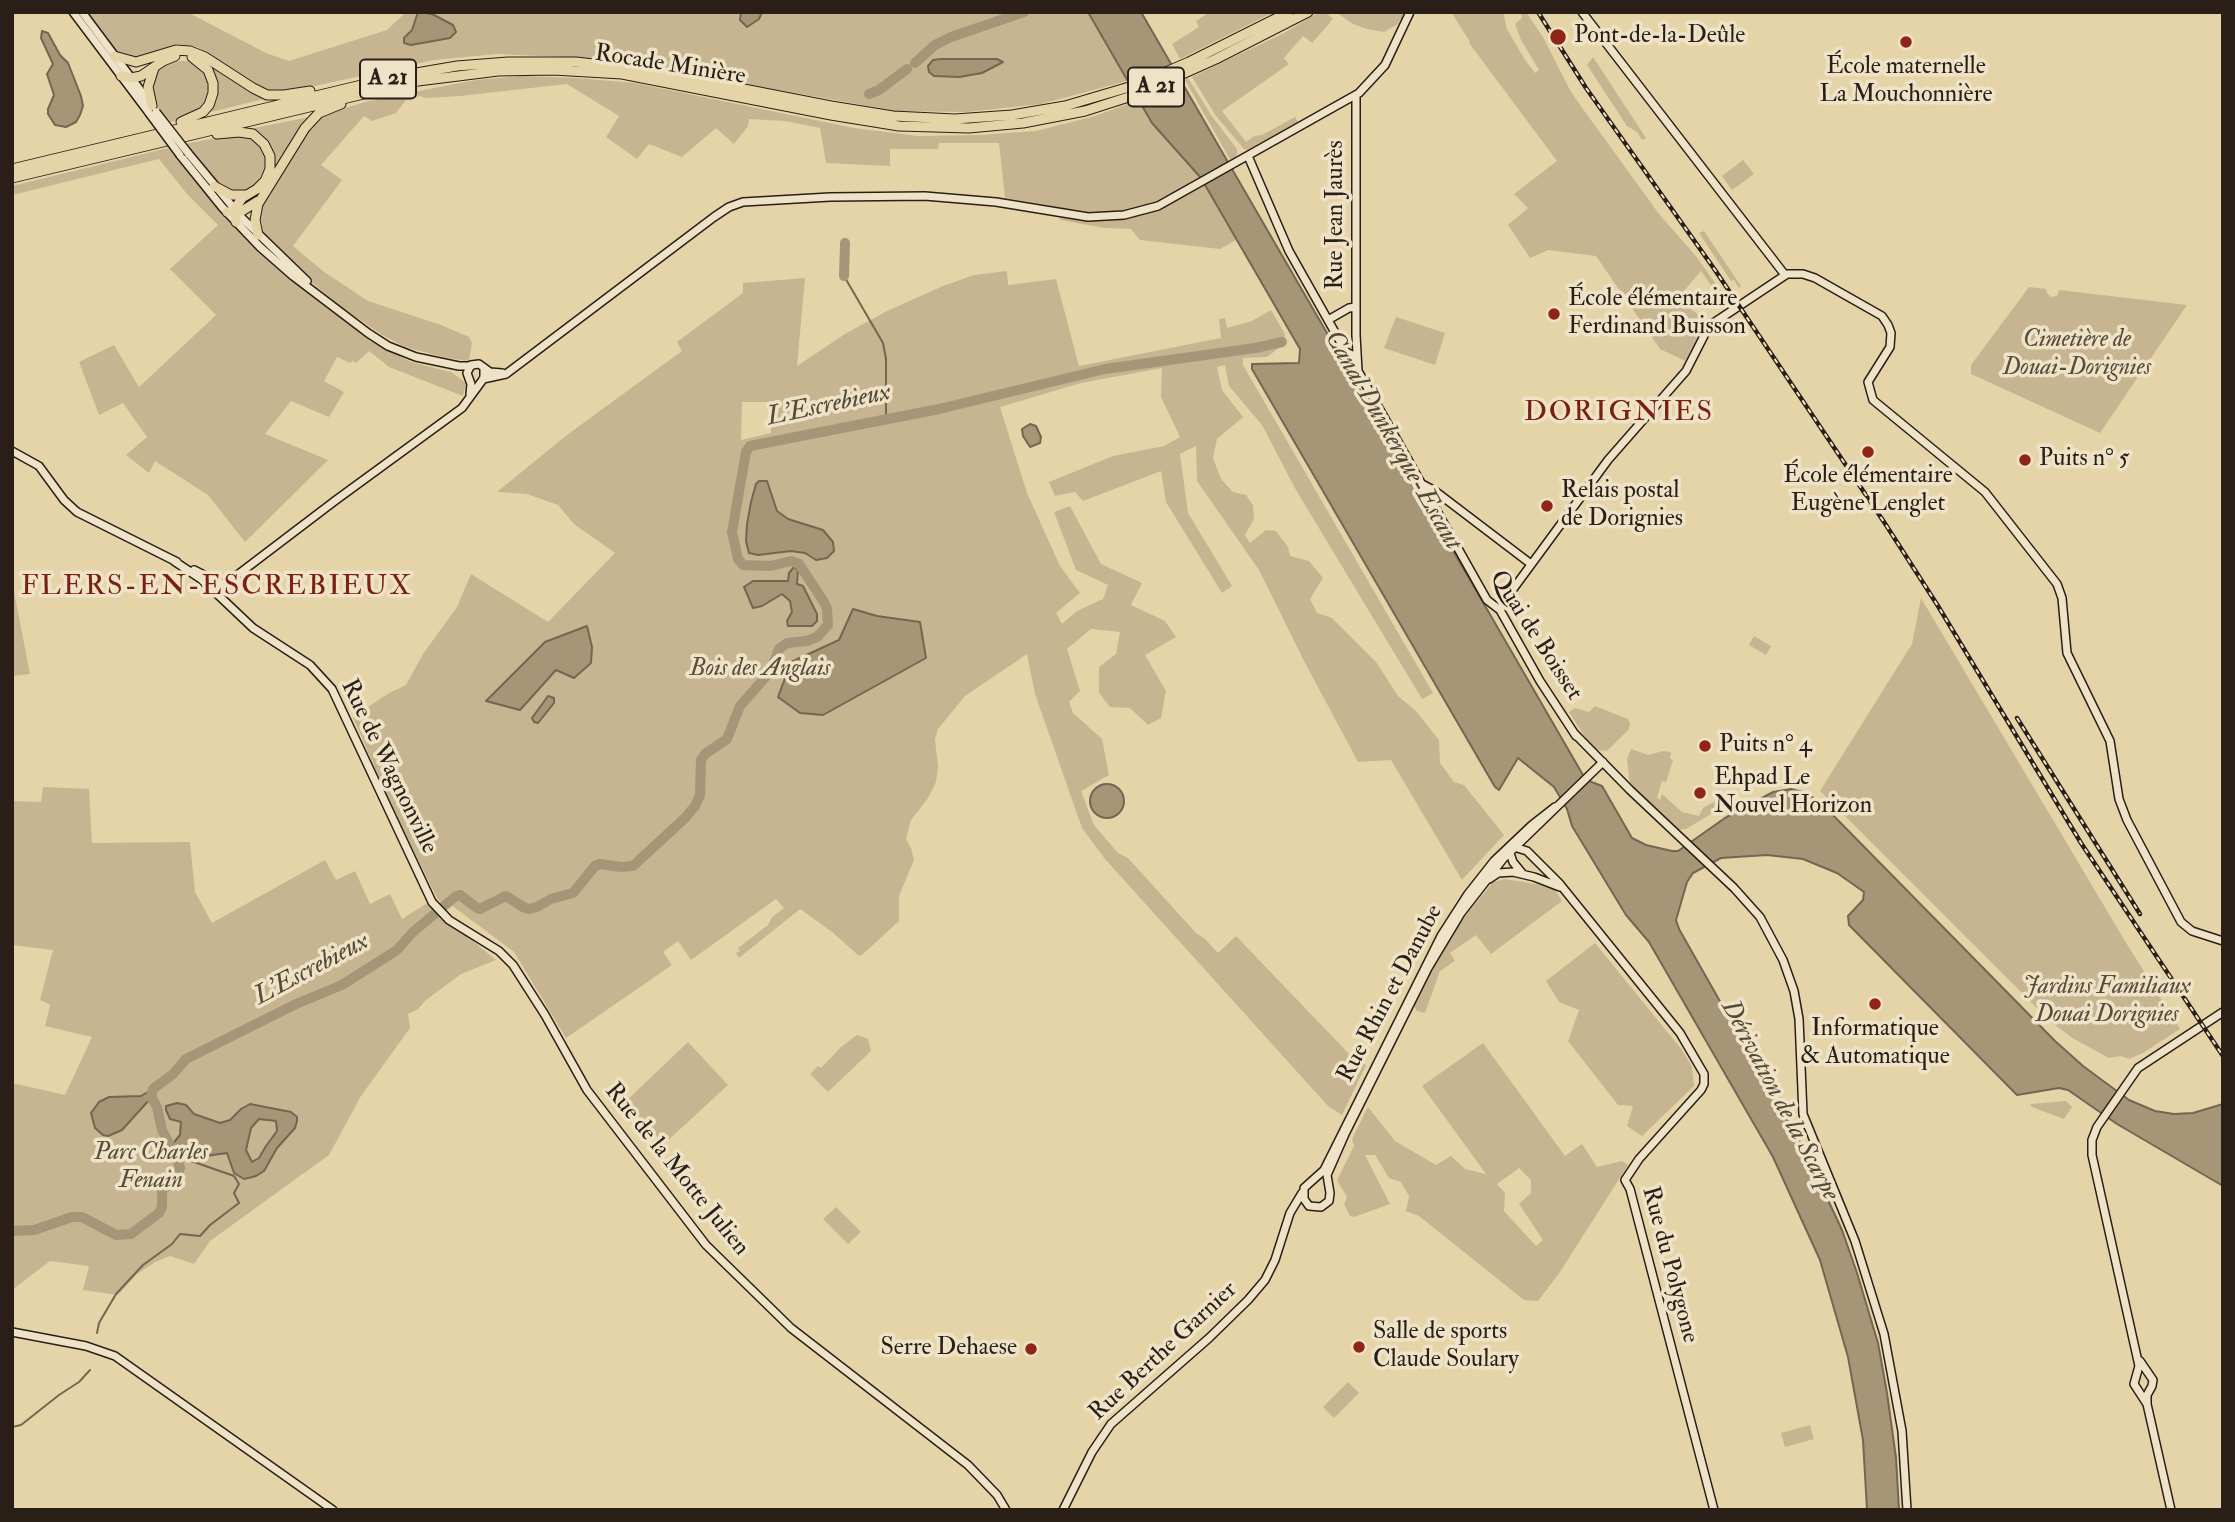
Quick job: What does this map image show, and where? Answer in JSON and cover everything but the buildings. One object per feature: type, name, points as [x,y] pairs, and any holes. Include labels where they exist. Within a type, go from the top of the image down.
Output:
[{"type":"highway","name":"Rocade Minière","points":[[1214,55],[1289,12]]},
{"type":"highway","name":"Rocade Minière","points":[[12,178],[396,86],[446,76],[498,71],[607,72],[658,79],[864,121],[942,128],[1012,125],[1092,104],[1214,55],[1308,12]]},
{"type":"highway","points":[[114,55],[128,61],[141,61],[176,50],[190,51],[211,60],[257,91],[271,96],[356,86]]},
{"type":"highway","points":[[127,78],[154,68],[172,57],[191,57],[208,70],[213,83],[213,93],[208,105],[198,115],[136,139]]},
{"type":"highway","points":[[127,78],[141,61]]},
{"type":"highway","name":"Rocade Minière","points":[[12,169],[356,86],[457,66],[508,62],[562,61],[666,73],[843,108],[907,117],[1000,117],[1092,104]]},
{"type":"highway","points":[[153,111],[148,88],[154,68]]},
{"type":"highway","points":[[234,214],[254,205],[261,198],[305,128],[316,116],[337,105],[396,86]]},
{"type":"highway","points":[[180,137],[239,132],[253,134],[259,139],[268,152],[270,169],[265,181],[242,198],[234,214]]},
{"type":"highway","points":[[214,187],[231,195],[251,193]]},
{"type":"highway","points":[[258,235],[255,216],[261,198]]},
{"type":"street","points":[[73,12],[184,154],[279,264],[388,346],[434,362],[459,366],[478,364],[498,374],[513,368]]},
{"type":"street","points":[[82,12],[114,55],[127,78]]},
{"type":"street","points":[[434,362],[469,378],[482,380],[502,376],[559,336],[714,217],[743,201],[918,196],[996,202],[1048,212],[1096,217],[1119,216],[1150,208],[1194,187],[1356,95],[1379,74],[1410,12]]},
{"type":"street","points":[[1583,12],[1785,275]]},
{"type":"street","name":"Rue Jean Jaurès","points":[[1356,95],[1356,335]]},
{"type":"street","points":[[184,154],[234,214],[330,303]]},
{"type":"street","points":[[1245,157],[1286,246],[1348,354],[1356,357]]},
{"type":"street","points":[[1500,610],[1611,456],[1686,371],[1706,330],[1738,305],[1785,275],[1809,275],[1884,318],[1891,333],[1890,347],[1868,382],[1875,402],[1985,492],[2057,584],[2063,598],[2067,653],[2108,736],[2120,802],[2127,820],[2181,922],[2192,931],[2223,941]]},
{"type":"street","points":[[1328,320],[1356,307]]},
{"type":"street","name":"Quai de Boisset","points":[[1356,335],[1359,374],[1487,600],[1500,610],[1540,681],[1581,744],[1734,888],[1760,917],[1778,948],[1792,984],[1800,1025],[1803,1114],[1855,1241],[1882,1325],[1899,1412],[1908,1510]]},
{"type":"street","points":[[466,404],[471,390],[467,371],[471,366]]},
{"type":"street","points":[[218,587],[466,404],[486,372],[484,368]]},
{"type":"street","name":"Rue de Wagnonville","points":[[12,451],[39,466],[64,500],[77,512],[174,561],[218,587],[226,601],[247,623],[310,665],[332,689],[426,892],[438,909]]},
{"type":"street","points":[[1422,484],[1531,564]]},
{"type":"street","points":[[1557,805],[1602,764]]},
{"type":"street","name":"Rue Rhin et Danube","points":[[1327,1186],[1329,1169],[1345,1134],[1440,946],[1469,900],[1511,848],[1557,805]]},
{"type":"street","name":"Rue Rhin et Danube","points":[[1310,1183],[1323,1172],[1436,942],[1476,883],[1557,805]]},
{"type":"street","points":[[1531,832],[1529,843],[1534,855]]},
{"type":"street","points":[[1511,848],[1516,868],[1523,874]]},
{"type":"street","name":"Rue du Polygone","points":[[1511,848],[1526,849],[1534,855],[1566,892],[1677,1029],[1704,1073],[1701,1090],[1639,1159],[1625,1180],[1631,1193],[1713,1510]]},
{"type":"street","name":"Rue du Polygone","points":[[1469,900],[1495,874],[1504,872],[1549,881],[1566,892]]},
{"type":"street","name":"Rue de la Motte Julien","points":[[438,909],[457,926],[499,951],[513,965],[552,1027],[583,1084],[706,1245],[797,1333],[968,1465],[997,1496],[1006,1510]]},
{"type":"street","points":[[2144,1391],[2153,1381],[2143,1373],[2137,1357],[2092,1155],[2093,1135],[2134,1072],[2223,1012]]},
{"type":"street","points":[[1321,1182],[1327,1186],[1330,1195],[1326,1204],[1317,1208],[1308,1205],[1304,1199],[1304,1190],[1310,1183],[1321,1182]]},
{"type":"street","name":"Rue Berthe Garnier","points":[[1063,1510],[1091,1452],[1111,1424],[1209,1338],[1263,1282],[1274,1264],[1291,1210],[1304,1190]]},
{"type":"street","points":[[1287,1222],[1297,1209],[1308,1205]]},
{"type":"street","points":[[12,1335],[95,1349],[118,1358],[333,1510]]},
{"type":"street","points":[[2143,1373],[2133,1382],[2144,1391],[2169,1510]]},
{"type":"green space","points":[[85,12],[189,13],[266,53],[289,61],[387,30],[406,12],[418,12],[412,30],[453,25],[425,12],[1088,12],[1127,81],[1041,104],[967,112],[896,111],[605,59],[497,54],[434,60],[292,91],[273,92],[264,99],[170,122],[157,107],[152,94],[159,70],[172,61],[189,61],[197,67],[207,62],[211,55],[197,47],[178,44],[134,57],[126,56],[115,50]]},
{"type":"green space","points":[[1210,12],[1274,12],[1180,59],[1172,44],[1199,27],[1196,21]]},
{"type":"green space","points":[[1319,12],[1325,12],[1333,19],[1312,43],[1303,36],[1284,58],[1289,64],[1222,111],[1246,142],[1295,117],[1298,122],[1247,150],[1244,149],[1216,116],[1192,77],[1284,33]]},
{"type":"green space","points":[[1336,12],[1405,12],[1398,24],[1384,32],[1353,24]]},
{"type":"green space","points":[[1457,12],[1503,12],[1507,29],[1535,73],[1539,70],[1515,24],[1522,18],[1520,12],[1526,12],[1543,37],[1571,92],[1659,214],[1695,255],[1721,291],[1717,294],[1701,271],[1677,299],[1706,320],[1685,361],[1660,349],[1596,256],[1548,250],[1530,258],[1508,225],[1528,208],[1514,194],[1557,161],[1469,43],[1453,15]]},
{"type":"green space","points":[[1593,57],[1646,138],[1642,140],[1637,132],[1627,126],[1587,65]]},
{"type":"green space","points":[[522,76],[635,83],[854,128],[918,136],[1036,131],[1095,116],[1138,100],[1152,123],[1201,177],[1236,240],[1220,249],[1140,240],[1131,229],[1105,228],[1060,220],[1062,208],[1005,198],[999,143],[939,143],[938,149],[890,149],[890,166],[826,163],[820,128],[785,121],[749,119],[748,126],[734,144],[716,128],[682,157],[649,144],[637,159],[606,137],[619,116],[567,84],[460,96],[420,96],[406,100],[396,113],[372,121],[364,116],[321,165],[342,180],[293,246],[324,272],[368,301],[469,337],[472,343],[469,361],[405,347],[382,335],[337,304],[266,237],[258,220],[264,203],[284,171],[277,167],[266,167],[258,182],[246,190],[233,190],[218,184],[185,144],[221,137],[243,137],[250,129],[424,90],[476,80]]},
{"type":"green space","points":[[1188,78],[1237,149],[1237,155],[1231,161],[1185,80]]},
{"type":"green space","points":[[168,148],[201,189],[272,262],[370,341],[411,362],[451,372],[466,383],[463,396],[389,367],[369,351],[356,363],[337,357],[324,381],[344,392],[329,417],[291,401],[265,434],[328,460],[245,542],[208,495],[155,461],[149,473],[126,455],[147,437],[123,403],[99,415],[79,362],[114,345],[139,387],[216,315],[170,269],[218,225],[187,194],[159,159],[12,195],[12,186]]},
{"type":"green space","points":[[1743,160],[1754,174],[1732,190],[1722,176]]},
{"type":"green space","points":[[1704,231],[1741,286],[1739,288],[1734,280],[1731,281],[1699,233]]},
{"type":"green space","name":"Bois des Anglais","points":[[1007,271],[1008,285],[1056,279],[1079,366],[1221,338],[1219,319],[1225,318],[1227,328],[1252,321],[1271,310],[1285,334],[1283,345],[1267,357],[1243,358],[1243,365],[1433,693],[1422,699],[1296,490],[1262,425],[1229,386],[1225,365],[1217,367],[1222,390],[1243,417],[1217,439],[1213,458],[1221,479],[1233,492],[1246,495],[1253,505],[1254,519],[1245,535],[1250,543],[1266,530],[1276,531],[1288,547],[1290,556],[1309,561],[1323,578],[1310,599],[1317,613],[1332,618],[1376,662],[1398,696],[1415,710],[1439,740],[1440,763],[1454,782],[1464,785],[1504,835],[1462,880],[1391,760],[1358,762],[1259,570],[1197,481],[1196,446],[1180,454],[1188,513],[1232,586],[1222,593],[1166,502],[1161,471],[1083,501],[1075,492],[1055,496],[1049,482],[1113,456],[1164,446],[1180,437],[1161,397],[1162,368],[1081,383],[1000,407],[1027,493],[1060,566],[1080,593],[1056,613],[1062,624],[1077,611],[1103,599],[1108,585],[1076,570],[1054,512],[1070,506],[1101,564],[1142,583],[1131,605],[1165,621],[1176,637],[1145,655],[1166,691],[1161,718],[1148,725],[1130,708],[1110,707],[1099,693],[1099,667],[1116,654],[1120,632],[1091,629],[1067,649],[1080,691],[1069,702],[1073,713],[1102,739],[1109,775],[1081,791],[1094,825],[1118,853],[1128,858],[1196,933],[1218,953],[1236,936],[1352,1057],[1366,1065],[1342,1115],[1328,1106],[1105,859],[1082,828],[1035,694],[1027,654],[965,696],[938,729],[935,739],[938,767],[936,782],[928,798],[911,820],[906,839],[914,860],[899,896],[899,921],[863,954],[859,956],[831,931],[800,909],[739,958],[736,953],[740,951],[738,948],[768,925],[772,917],[784,908],[776,899],[691,960],[678,941],[663,952],[672,965],[566,1038],[514,952],[454,907],[446,903],[444,905],[437,898],[388,799],[353,717],[406,685],[423,654],[457,607],[471,574],[548,622],[615,553],[574,524],[558,505],[527,494],[497,492],[567,435],[682,351],[677,342],[743,293],[743,283],[805,278],[797,366],[845,334],[885,312],[974,275]],"holes":[[[742,402],[770,402],[771,433],[741,440]]]},
{"type":"green space","name":"Cimetière de Douai-Dorignies","points":[[2029,287],[2046,289],[2051,297],[2057,296],[2059,290],[2187,305],[2100,433],[1971,374],[1971,365]]},
{"type":"green space","points":[[1396,317],[1445,333],[1435,365],[1384,348]]},
{"type":"green space","points":[[12,581],[30,674],[12,676]]},
{"type":"green space","name":"Jardins Familiaux Douai Dorignies","points":[[1921,598],[2180,1029],[2143,1053],[2129,1059],[2121,1056],[2109,1058],[2074,1039],[2052,1023],[1820,791],[1912,644]]},
{"type":"green space","points":[[1754,636],[1771,646],[1766,655],[1749,645]]},
{"type":"green space","points":[[1595,706],[1628,719],[1630,724],[1629,729],[1607,751],[1597,750],[1569,712],[1575,708],[1589,712]]},
{"type":"green space","points":[[1631,749],[1648,755],[1671,752],[1670,758],[1673,760],[1666,782],[1662,781],[1657,797],[1660,800],[1662,794],[1682,812],[1699,816],[1703,808],[1727,795],[1731,802],[1686,829],[1678,830],[1630,784],[1627,759]]},
{"type":"green space","name":"Parc Charles Fenain","points":[[43,787],[89,789],[92,843],[190,842],[195,892],[212,923],[325,860],[336,880],[355,871],[370,904],[390,894],[402,919],[429,902],[435,910],[496,960],[461,974],[417,1010],[408,1014],[410,1028],[361,1096],[329,1155],[210,1241],[194,1264],[170,1256],[155,1262],[137,1274],[118,1295],[83,1290],[89,1266],[50,1261],[12,1290],[12,1083],[65,1095],[92,1037],[45,1026],[50,1005],[40,1000],[53,950],[12,945],[12,801],[41,802]]},
{"type":"green space","points":[[1505,879],[1553,887],[1562,901],[1491,954],[1476,935],[1450,953],[1455,961],[1440,971],[1425,1013],[1417,1011],[1414,1006],[1450,935],[1493,882]]},
{"type":"green space","points":[[1595,943],[1682,1050],[1692,1067],[1694,1086],[1642,1136],[1627,1126],[1633,1106],[1618,1105],[1568,1041],[1579,1010],[1559,1002],[1546,981]]},
{"type":"green space","points":[[857,1035],[868,1039],[871,1051],[828,1092],[810,1074],[818,1066],[821,1068]]},
{"type":"green space","points":[[688,1042],[728,1085],[664,1144],[625,1102]]},
{"type":"green space","points":[[1483,1043],[1565,1156],[1582,1144],[1597,1167],[1622,1161],[1628,1165],[1560,1272],[1538,1301],[1524,1300],[1419,1216],[1406,1211],[1409,1196],[1401,1182],[1389,1178],[1375,1155],[1365,1155],[1390,1204],[1354,1217],[1350,1216],[1344,1204],[1347,1197],[1337,1180],[1354,1146],[1352,1139],[1368,1107],[1395,1141],[1436,1165],[1451,1156],[1465,1169],[1486,1174],[1422,1086]],"holes":[[[1519,1168],[1531,1180],[1531,1193],[1519,1204],[1543,1240],[1536,1246],[1504,1211],[1505,1193],[1497,1184]]]},
{"type":"green space","points":[[2066,1101],[2072,1107],[2064,1119],[2030,1104]]},
{"type":"green space","points":[[836,1207],[861,1232],[848,1244],[823,1219]]},
{"type":"green space","points":[[1348,1382],[1359,1393],[1334,1418],[1323,1407]]},
{"type":"green space","points":[[1810,1425],[1814,1439],[1785,1447],[1781,1433]]},
{"type":"shaded area","points":[[418,12],[432,14],[453,25],[456,32],[450,38],[411,45],[404,43]]},
{"type":"shaded area","points":[[741,12],[762,12],[759,19],[747,27],[740,20]]},
{"type":"shaded area","points":[[1088,12],[1141,12],[1583,775],[1589,781],[1602,786],[1632,838],[1646,845],[1678,851],[1725,818],[1773,792],[1791,789],[1807,793],[1824,806],[2055,1041],[2083,1066],[2129,1100],[2155,1111],[2193,1113],[2223,1104],[2223,1186],[2117,1124],[2068,1090],[2059,1088],[2017,1095],[1849,925],[1848,916],[1863,900],[1864,892],[1837,873],[1803,859],[1767,855],[1721,858],[1693,873],[1687,882],[1676,920],[1679,929],[1806,1153],[1842,1230],[1857,1273],[1878,1343],[1887,1393],[1896,1458],[1899,1510],[1867,1510],[1863,1440],[1848,1357],[1820,1260],[1773,1157],[1649,942],[1626,915],[1572,826],[1567,809],[1554,787],[1518,758],[1499,790],[1495,787],[1252,369],[1252,364],[1299,363],[1300,349],[1201,178],[1152,123]]},
{"type":"shaded area","points":[[42,31],[48,33],[60,55],[68,63],[81,96],[83,106],[80,115],[76,122],[66,127],[55,125],[48,114],[54,95],[47,74],[53,64],[41,38]]},
{"type":"shaded area","points":[[997,59],[1003,62],[982,73],[959,77],[934,76],[929,72],[928,66],[933,60]]},
{"type":"shaded area","points":[[1030,424],[1036,426],[1041,437],[1040,443],[1030,447],[1022,429]]},
{"type":"shaded area","points":[[759,481],[767,481],[777,511],[788,519],[823,530],[833,542],[834,551],[827,558],[816,560],[805,553],[791,551],[758,555],[749,553],[746,541],[747,524]]},
{"type":"shaded area","points":[[794,567],[798,570],[797,584],[803,586],[817,614],[817,621],[812,626],[788,626],[787,621],[792,612],[790,601],[782,594],[762,606],[753,608],[744,587],[753,581],[788,581],[789,573]]},
{"type":"shaded area","points":[[853,609],[877,616],[920,622],[926,658],[823,715],[800,713],[778,697],[791,662],[839,640]]},
{"type":"shaded area","points":[[587,626],[592,647],[591,663],[574,678],[556,670],[520,710],[486,701],[545,642]]},
{"type":"shaded area","points":[[548,696],[554,698],[554,703],[538,723],[534,722],[532,718]]},
{"type":"shaded area","points":[[1107,784],[1119,789],[1124,801],[1119,813],[1107,818],[1095,813],[1090,801],[1095,789]]},
{"type":"shaded area","points":[[153,1089],[150,1099],[122,1130],[108,1136],[95,1128],[91,1113],[99,1102],[109,1097],[141,1096]]},
{"type":"shaded area","points":[[177,1103],[186,1105],[194,1114],[220,1123],[230,1120],[250,1104],[291,1112],[297,1117],[297,1121],[295,1128],[277,1148],[264,1171],[244,1179],[234,1173],[227,1153],[199,1157],[184,1151],[173,1153],[171,1146],[180,1135],[181,1122],[170,1119],[166,1106]],"holes":[[[259,1119],[276,1121],[277,1131],[259,1158],[252,1162],[246,1150],[251,1128]]]},
{"type":"waterway","points":[[915,63],[935,45],[951,37],[1024,12]]},
{"type":"waterway","points":[[869,94],[879,90],[907,69]]},
{"type":"waterway","points":[[844,276],[845,243]]},
{"type":"waterway","points":[[844,276],[883,343],[886,359],[886,420]]},
{"type":"waterway","name":"L'Escrebieux","points":[[12,1231],[34,1230],[72,1217],[82,1217],[116,1235],[131,1234],[159,1213],[162,1207],[162,1191],[177,1176],[180,1168],[162,1130],[157,1107],[151,1097],[153,1089],[173,1074],[186,1059],[296,1004],[342,985],[397,950],[413,932],[456,896],[460,895],[480,909],[506,896],[523,907],[537,907],[551,899],[573,893],[595,866],[633,866],[685,818],[700,795],[701,760],[705,754],[727,739],[740,706],[770,672],[779,649],[787,643],[817,637],[828,625],[824,602],[799,564],[791,561],[770,566],[743,565],[738,559],[732,532],[746,452],[750,446],[939,409],[1105,369],[1282,342]]},
{"type":"waterway","name":"L'Escrebieux","points":[[97,1333],[99,1323],[116,1294],[143,1265],[172,1244],[180,1234],[200,1236],[239,1203],[234,1193],[239,1184],[234,1176],[174,1155],[184,1151]]},
{"type":"waterway","name":"L'Escrebieux","points":[[12,1427],[21,1425],[79,1382],[90,1370]]},
{"type":"railway","points":[[1538,12],[1586,88],[1715,270],[1886,525],[2081,843],[2223,1056]]},
{"type":"railway","points":[[2017,718],[2140,914]]},
{"type":"place","name":"Pont-de-la-Deûle","points":[[1558,37]]},
{"type":"place","name":"École maternelle La Mouchonnière","points":[[1906,42]]},
{"type":"place","name":"École élémentaire Ferdinand Buisson","points":[[1554,314]]},
{"type":"place","name":"École élémentaire Eugène Lenglet","points":[[1868,452]]},
{"type":"place","name":"Puits n° 5","points":[[2025,460]]},
{"type":"place","name":"Relais postal de Dorignies","points":[[1547,506]]},
{"type":"place","name":"Puits n° 4","points":[[1705,746]]},
{"type":"place","name":"Ehpad Le Nouvel Horizon","points":[[1700,793]]},
{"type":"place","name":"Informatique & Automatique","points":[[1875,1004]]},
{"type":"place","name":"Salle de sports Claude Soulary","points":[[1359,1347]]},
{"type":"place","name":"Serre Dehaese","points":[[1031,1349]]},
{"type":"district","name":"DORIGNIES","points":[[1619,414]]},
{"type":"district","name":"FLERS-EN-ESCREBIEUX","points":[[217,588]]},
{"type":"water label","name":"Canal Dunkerque-Escaut","points":[[1392,441]]},
{"type":"water label","name":"Dérivation de la Scarpe","points":[[1779,1101]]}]
